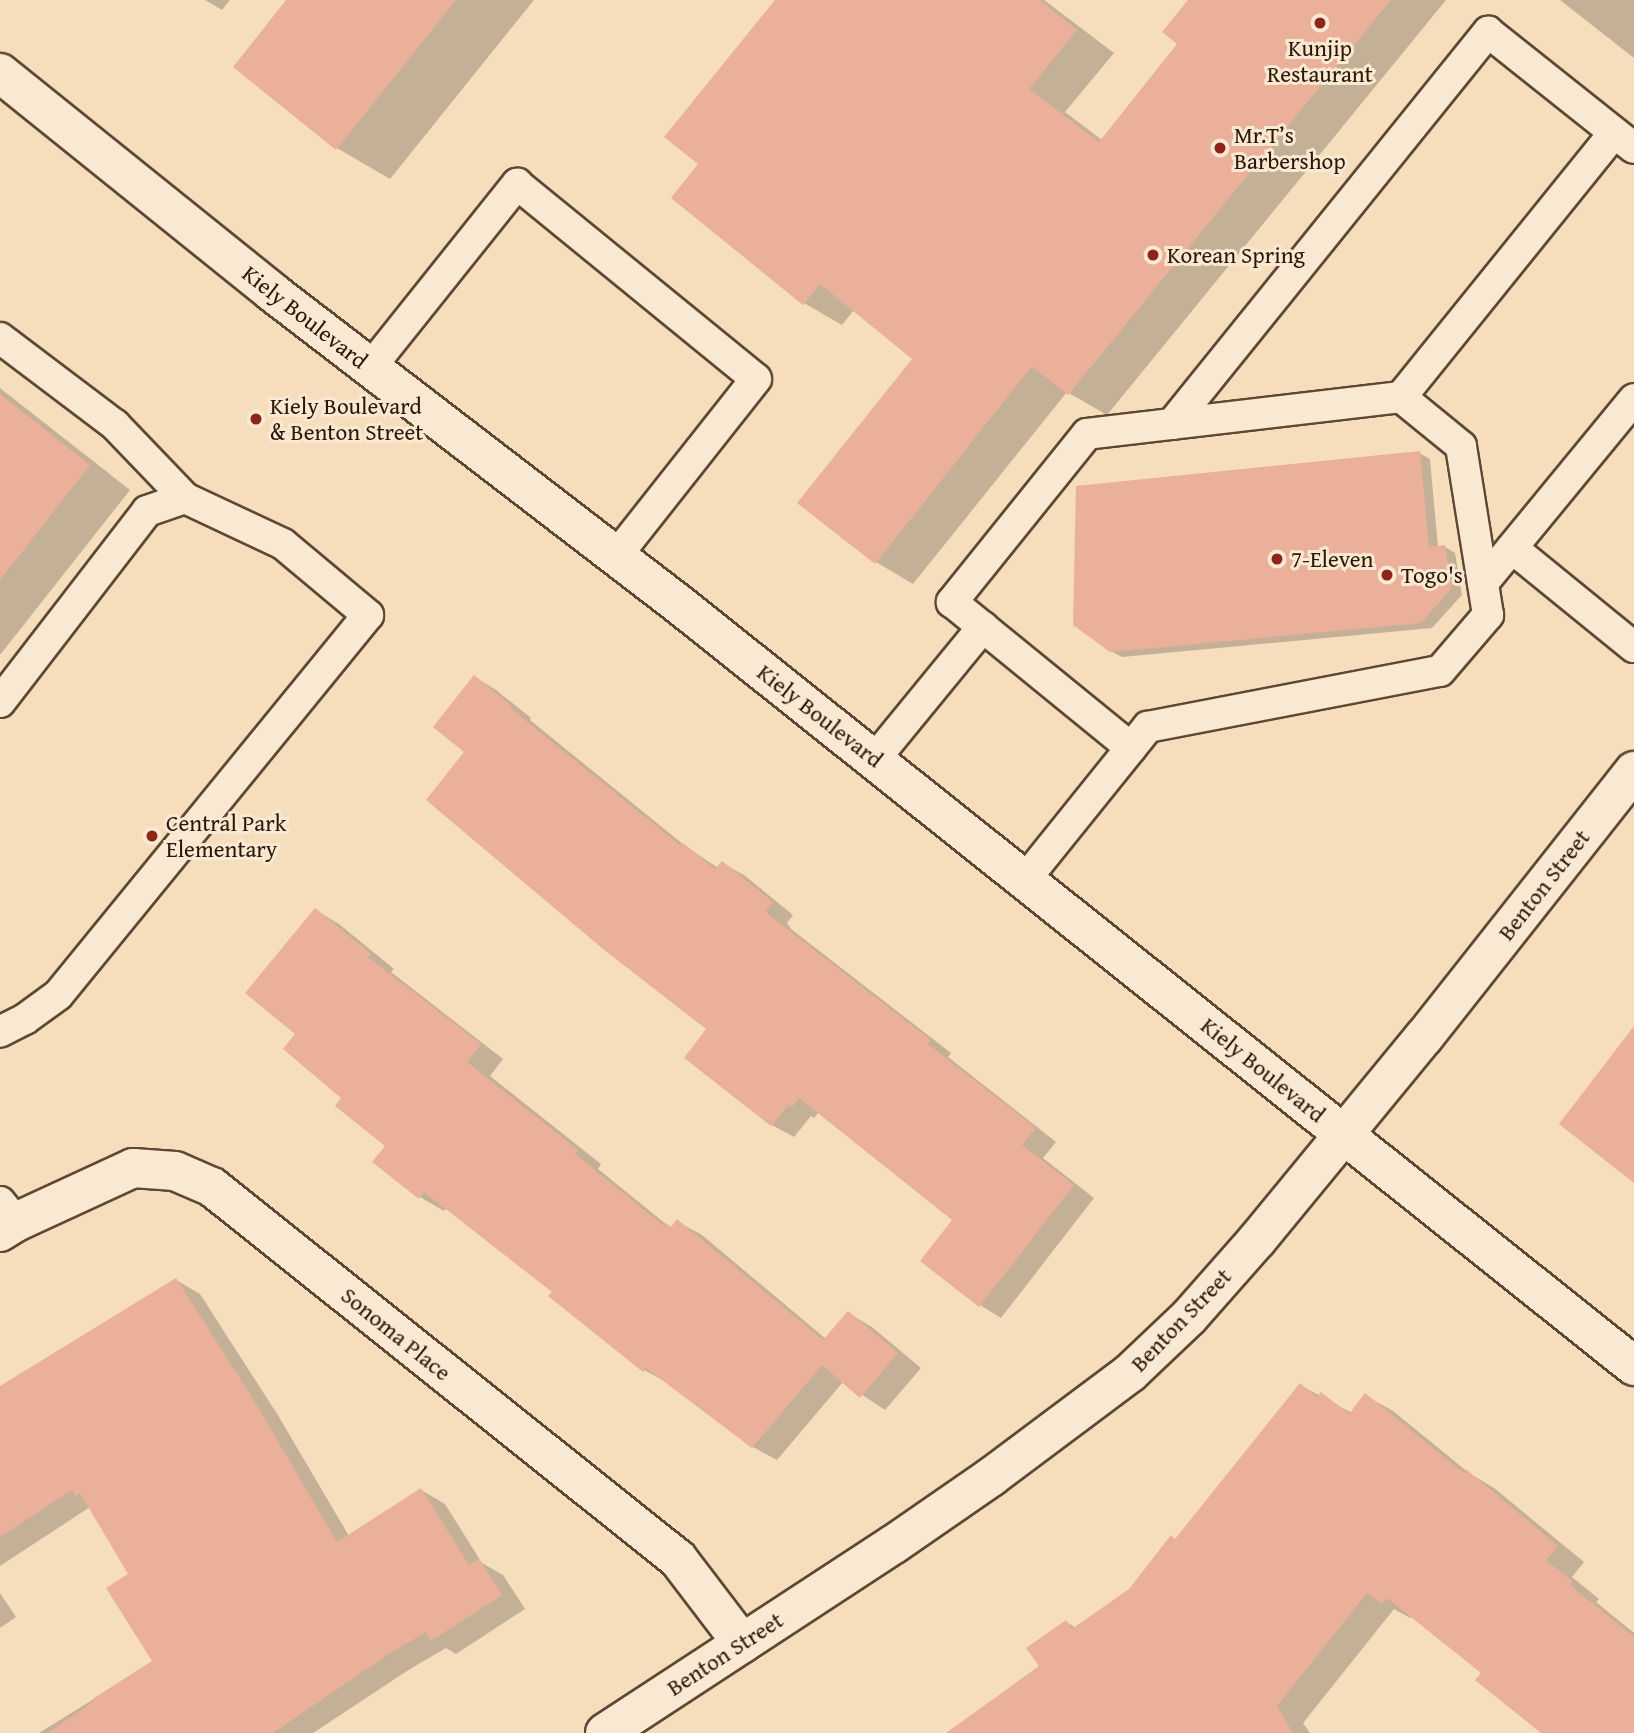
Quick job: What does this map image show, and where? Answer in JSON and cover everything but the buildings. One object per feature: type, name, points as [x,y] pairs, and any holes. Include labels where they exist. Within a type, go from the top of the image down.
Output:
[{"type":"main road","name":"Kiely Boulevard","points":[[0,74],[370,368],[616,556],[1634,1366]]},
{"type":"main road","name":"Benton Street","points":[[605,1733],[991,1477],[1130,1373],[1189,1317],[1344,1135],[1634,771]]},
{"type":"main road","name":"Sonoma Place","points":[[5,1218],[133,1168],[175,1171],[212,1187],[678,1559],[742,1643]]},
{"type":"lane","points":[[1131,748],[952,602],[1087,434],[1172,424],[1401,397],[1624,141],[1488,32],[1172,424]]},
{"type":"lane","points":[[370,368],[517,184],[755,379],[616,556]]},
{"type":"lane","points":[[0,338],[115,425],[185,498],[283,544],[368,615],[58,995],[25,1019],[0,1032]]},
{"type":"lane","points":[[1024,881],[1148,727],[1440,671],[1488,615],[1461,446],[1401,397]]},
{"type":"lane","points":[[1483,583],[1634,399]]},
{"type":"lane","points":[[0,702],[147,511],[185,498]]},
{"type":"lane","points":[[1512,548],[1634,647]]},
{"type":"lane","points":[[874,760],[983,627]]},
{"type":"place","name":"Kunjip Restaurant","points":[[1320,23]]},
{"type":"place","name":"Mr.T’s Barbershop","points":[[1220,148]]},
{"type":"place","name":"Korean Spring","points":[[1153,255]]},
{"type":"place","name":"Kiely Boulevard & Benton Street","points":[[256,419]]},
{"type":"place","name":"7-Eleven","points":[[1277,559]]},
{"type":"place","name":"Togo's","points":[[1387,575]]},
{"type":"place","name":"Central Park Elementary","points":[[152,836]]}]
